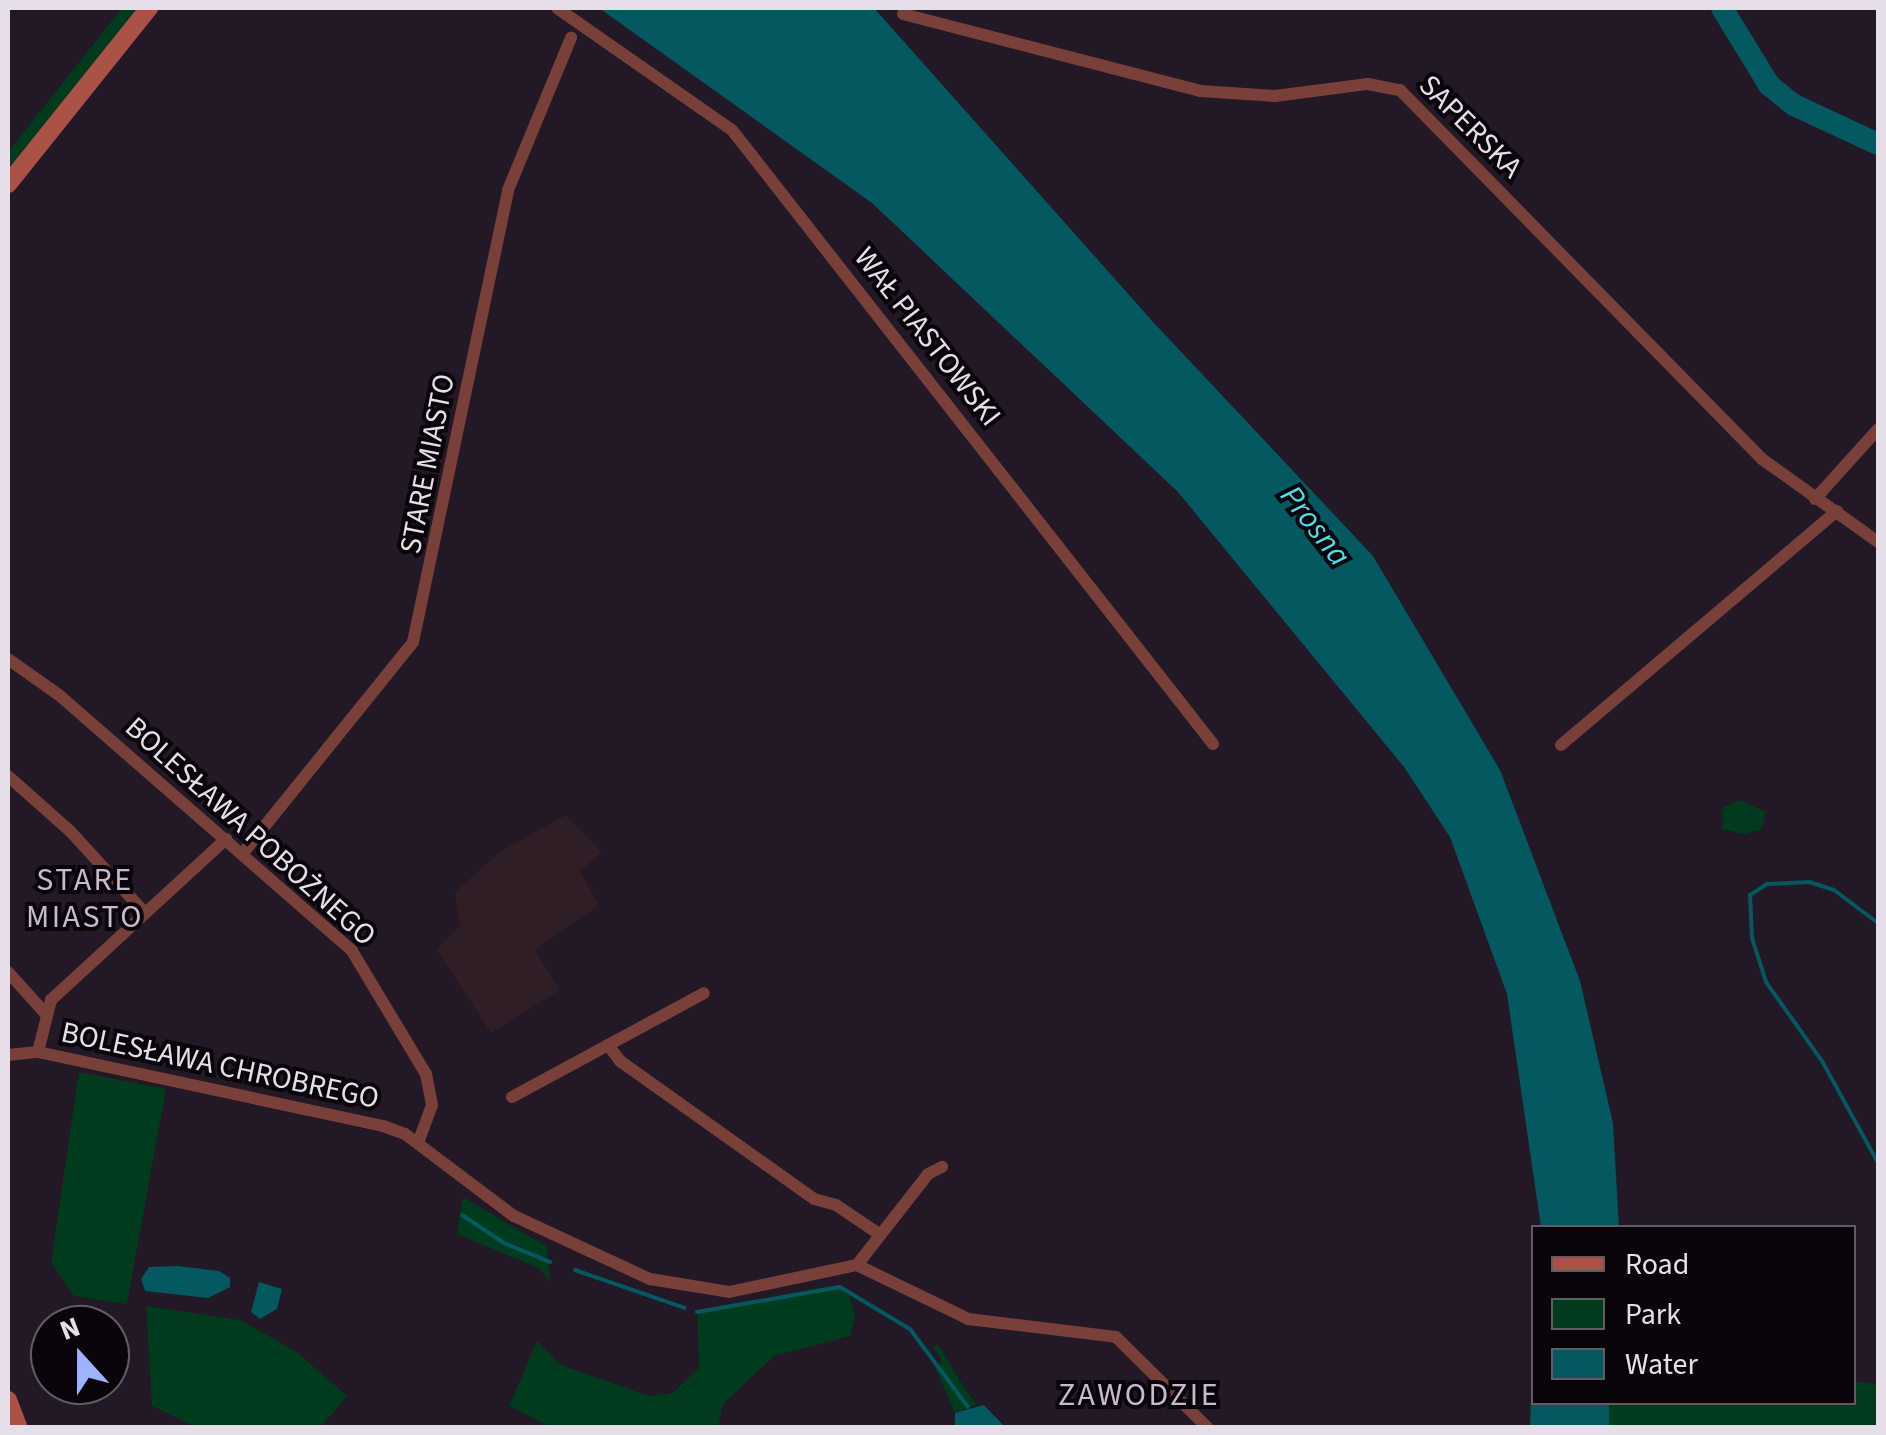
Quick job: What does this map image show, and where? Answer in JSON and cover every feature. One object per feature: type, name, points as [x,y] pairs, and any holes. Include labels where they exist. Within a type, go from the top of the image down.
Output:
[{"type":"main road","points":[[8,184],[149,8]]},
{"type":"main road","points":[[8,1400],[20,1428]]},
{"type":"street","name":"WAŁ PIASTOWSKI","points":[[556,8],[732,130],[1214,744]]},
{"type":"street","name":"SAPERSKA","points":[[903,14],[1200,91],[1274,96],[1368,84],[1400,90],[1762,458],[1878,542]]},
{"type":"street","name":"STARE MIASTO","points":[[242,853],[414,642],[508,190],[571,38]]},
{"type":"street","points":[[1815,499],[1878,429]]},
{"type":"street","points":[[1561,745],[1836,511]]},
{"type":"street","name":"BOLESŁAWA POBOŻNEGO","points":[[8,659],[59,695],[338,938],[379,988],[426,1074],[432,1105],[418,1143]]},
{"type":"street","points":[[8,776],[71,832],[145,913]]},
{"type":"street","points":[[38,1052],[44,1012],[226,839]]},
{"type":"street","points":[[8,972],[44,1012]]},
{"type":"street","points":[[512,1096],[704,993]]},
{"type":"street","points":[[608,1044],[620,1062],[814,1199],[836,1205],[879,1234]]},
{"type":"street","name":"BOLESŁAWA CHROBREGO","points":[[8,1055],[38,1052],[382,1126],[418,1143]]},
{"type":"street","points":[[418,1143],[514,1216],[650,1278],[729,1292],[857,1264],[968,1319],[1124,1340],[1208,1428]]},
{"type":"street","points":[[857,1264],[879,1234],[942,1167]]},
{"type":"shaded area","points":[[566,815],[602,852],[580,871],[599,905],[535,950],[560,990],[491,1033],[436,949],[460,926],[455,892],[501,851]]},
{"type":"green space","points":[[122,8],[141,8],[8,173],[8,152]]},
{"type":"green space","points":[[1740,800],[1766,812],[1761,830],[1743,834],[1722,829],[1723,807]]},
{"type":"green space","points":[[79,1072],[166,1089],[127,1304],[74,1296],[51,1262]]},
{"type":"green space","points":[[463,1197],[547,1247],[550,1283],[540,1269],[457,1234]]},
{"type":"green space","points":[[828,1286],[848,1291],[855,1315],[850,1336],[774,1356],[723,1404],[718,1427],[551,1427],[509,1406],[537,1341],[561,1365],[649,1396],[673,1393],[699,1368],[697,1312]]},
{"type":"green space","points":[[146,1306],[241,1320],[298,1353],[347,1396],[321,1427],[196,1427],[152,1406]]},
{"type":"green space","points":[[938,1344],[977,1405],[955,1413],[935,1367],[941,1360],[933,1347]]},
{"type":"green space","points":[[1856,1381],[1878,1384],[1878,1427],[1609,1427],[1609,1405],[1856,1405]]},
{"type":"water","name":"Prosna","points":[[599,8],[874,8],[1154,323],[1373,556],[1500,770],[1580,981],[1613,1123],[1619,1225],[1541,1225],[1507,994],[1450,837],[1404,767],[1178,492],[872,203]]},
{"type":"water","points":[[149,1267],[219,1271],[230,1278],[230,1287],[208,1298],[145,1291],[141,1279]]},
{"type":"water","points":[[259,1282],[282,1289],[277,1309],[260,1319],[251,1312]]},
{"type":"water","points":[[1531,1396],[1531,1405],[1609,1405],[1609,1427],[1530,1427]]},
{"type":"water","points":[[984,1405],[1005,1427],[955,1427],[955,1413]]},
{"type":"waterway","points":[[1722,8],[1769,85],[1794,105],[1878,144]]},
{"type":"waterway","points":[[1878,923],[1834,890],[1810,882],[1767,884],[1750,895],[1752,938],[1766,982],[1822,1061],[1878,1163]]},
{"type":"waterway","points":[[462,1215],[504,1243],[550,1262]]},
{"type":"waterway","points":[[575,1270],[685,1308]]},
{"type":"waterway","points":[[697,1312],[840,1287],[910,1329],[968,1407]]},
{"type":"district","name":"STARE MIASTO","points":[[85,900]]},
{"type":"district","name":"ZAWODZIE","points":[[1139,1395]]}]
